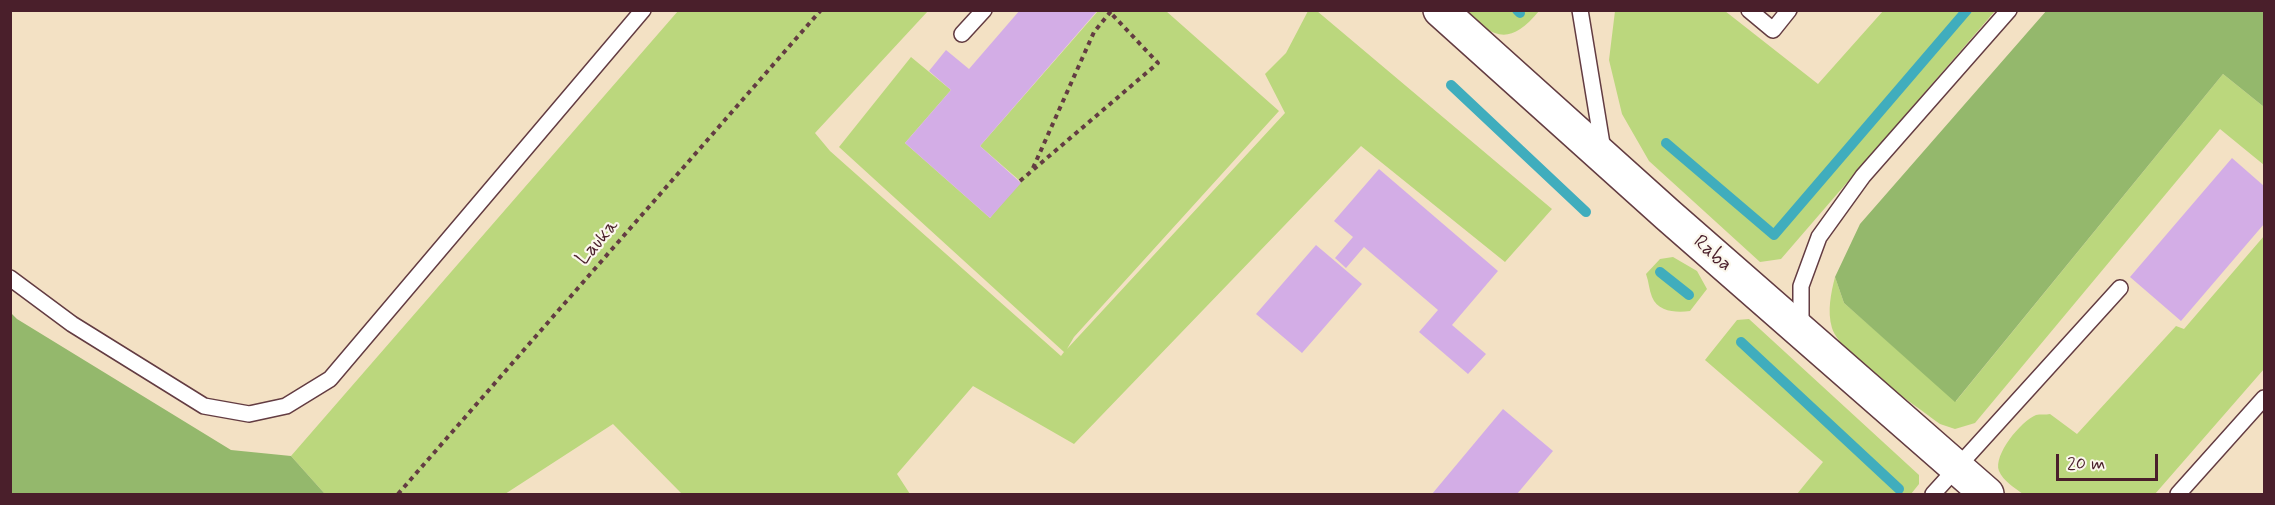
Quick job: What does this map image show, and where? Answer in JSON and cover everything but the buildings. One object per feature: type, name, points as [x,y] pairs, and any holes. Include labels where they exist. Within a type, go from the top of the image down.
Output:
[{"type":"street","name":"Raba","points":[[1440,10],[1605,159],[1987,495]]},
{"type":"lane","points":[[10,278],[72,324],[204,406],[249,414],[286,406],[330,379],[643,10]]},
{"type":"lane","points":[[962,34],[984,10]]},
{"type":"lane","points":[[1580,10],[1605,159]]},
{"type":"lane","points":[[1749,10],[1773,30],[1790,10]]},
{"type":"lane","points":[[1801,332],[1802,286],[1819,237],[1863,176],[2009,10]]},
{"type":"lane","points":[[1933,495],[2120,288]]},
{"type":"lane","points":[[2178,495],[2265,398]]},
{"type":"path","name":"Lauka","points":[[398,495],[820,10]]},
{"type":"path","points":[[1020,181],[1031,172],[1158,63],[1110,11],[1094,32],[1031,172]]},
{"type":"green space","points":[[2047,10],[2264,11],[2264,107],[2223,74],[1955,402],[1844,303],[1835,277],[1860,224]]},
{"type":"green space","points":[[678,11],[928,11],[815,133],[830,151],[1061,356],[1064,352],[839,147],[911,57],[951,90],[905,143],[990,218],[1020,181],[980,146],[1098,11],[1166,11],[1279,111],[1074,337],[1067,349],[1285,113],[1265,74],[1286,53],[1308,11],[1317,11],[1552,209],[1505,262],[1361,146],[1074,444],[973,386],[897,474],[910,494],[682,494],[613,424],[505,494],[325,494],[291,456]]},
{"type":"green space","points":[[1464,11],[1539,11],[1519,30],[1502,35],[1484,28]]},
{"type":"green space","points":[[1615,11],[1725,11],[1818,84],[1883,11],[1995,11],[1781,259],[1760,262],[1649,161],[1622,114],[1609,60]]},
{"type":"green space","points":[[2223,74],[2264,107],[2264,165],[2220,129],[1975,423],[1955,429],[1940,424],[1863,365],[1838,339],[1832,328],[1830,315],[1835,277],[1844,303],[1956,401]]},
{"type":"green space","points":[[2264,236],[2264,369],[2155,494],[2023,494],[2006,481],[1999,471],[2000,456],[2010,439],[2023,424],[2036,415],[2050,414],[2077,434],[2176,326],[2184,329]]},
{"type":"green space","points":[[1673,257],[1697,271],[1707,289],[1690,311],[1679,312],[1663,309],[1655,302],[1651,294],[1646,274],[1660,259]]},
{"type":"green space","points":[[10,312],[17,319],[231,450],[291,456],[325,494],[11,494]]},
{"type":"green space","points":[[1749,319],[1919,475],[1919,484],[1911,494],[1797,494],[1823,462],[1705,360],[1737,320]]},
{"type":"waterway","points":[[1517,10],[1520,13]]},
{"type":"waterway","points":[[1666,143],[1774,235],[1967,10]]},
{"type":"waterway","points":[[1451,85],[1586,212]]},
{"type":"waterway","points":[[1660,272],[1689,295]]},
{"type":"waterway","points":[[1741,342],[1899,489]]}]
